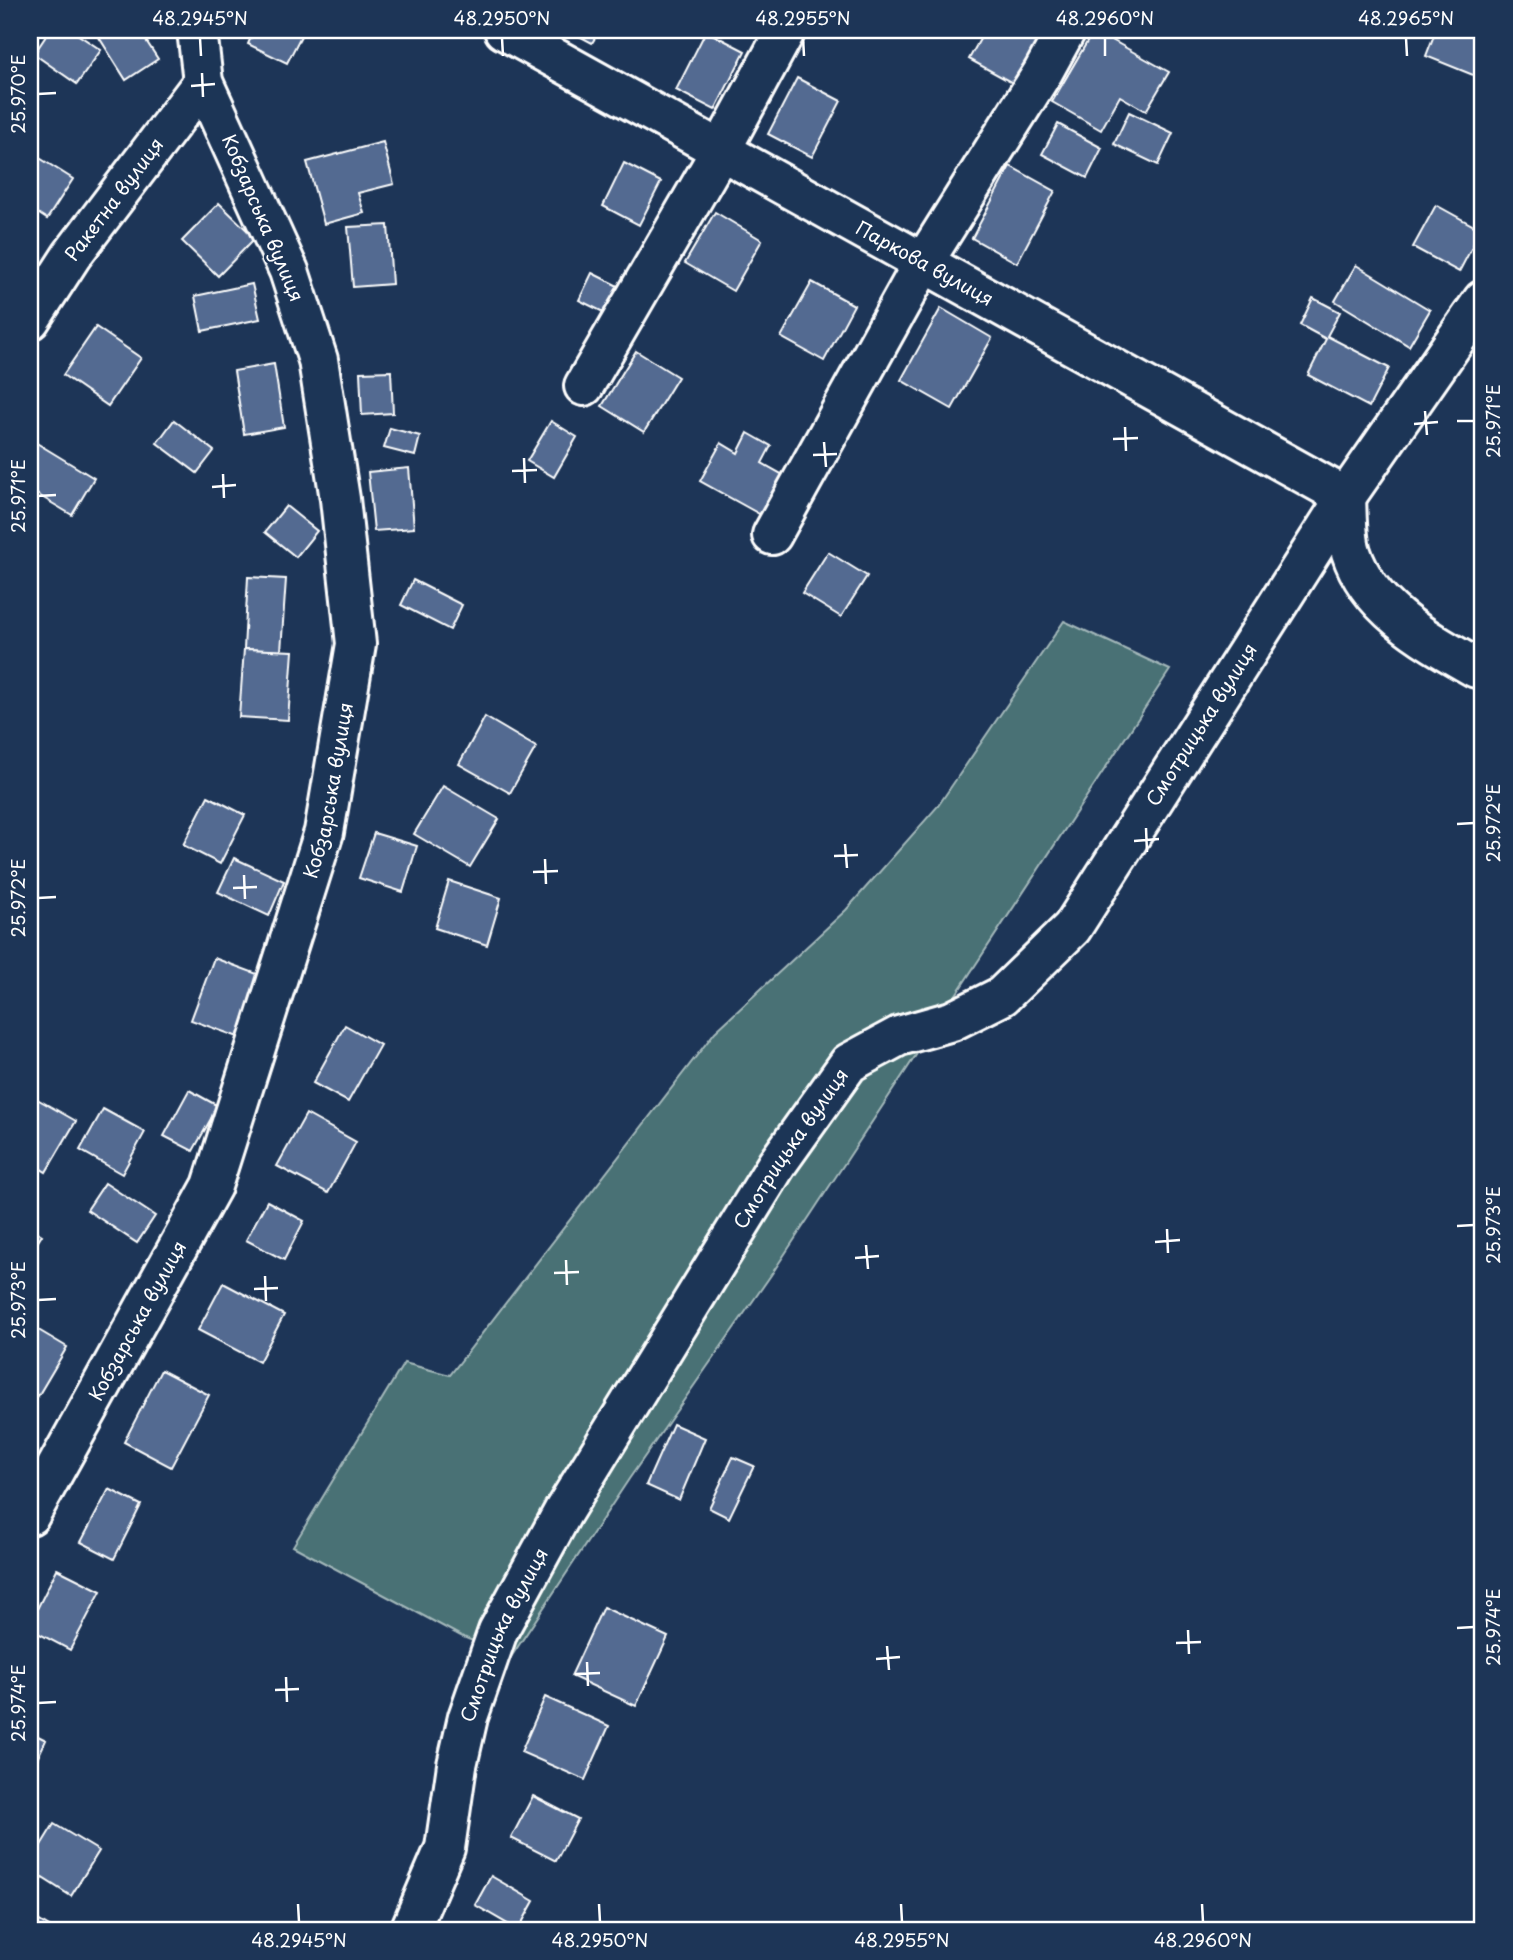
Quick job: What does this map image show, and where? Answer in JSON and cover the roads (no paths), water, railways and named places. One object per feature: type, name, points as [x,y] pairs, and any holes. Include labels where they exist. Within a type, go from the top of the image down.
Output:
[{"type":"street","name":"Кобзарська вулиця","points":[[30,1515],[212,1186],[324,832],[356,644],[340,499],[318,360],[289,271],[203,82],[197,30]]},
{"type":"street","name":"Паркова вулиця","points":[[504,30],[1346,497]]},
{"type":"street","points":[[584,386],[721,150],[786,30]]},
{"type":"street","points":[[772,536],[923,263],[1043,72],[1066,30]]},
{"type":"street","name":"Ракетна вулиця","points":[[30,320],[72,255],[203,82]]},
{"type":"street","name":"Смотрицька вулиця","points":[[410,1930],[445,1848],[457,1765],[468,1717],[498,1631],[563,1512],[777,1164],[849,1063],[899,1036],[952,1021],[1002,996],[1072,928],[1346,497],[1483,300]]},
{"type":"street","points":[[1346,497],[1350,551],[1368,585],[1388,609],[1431,642],[1476,668]]}]
